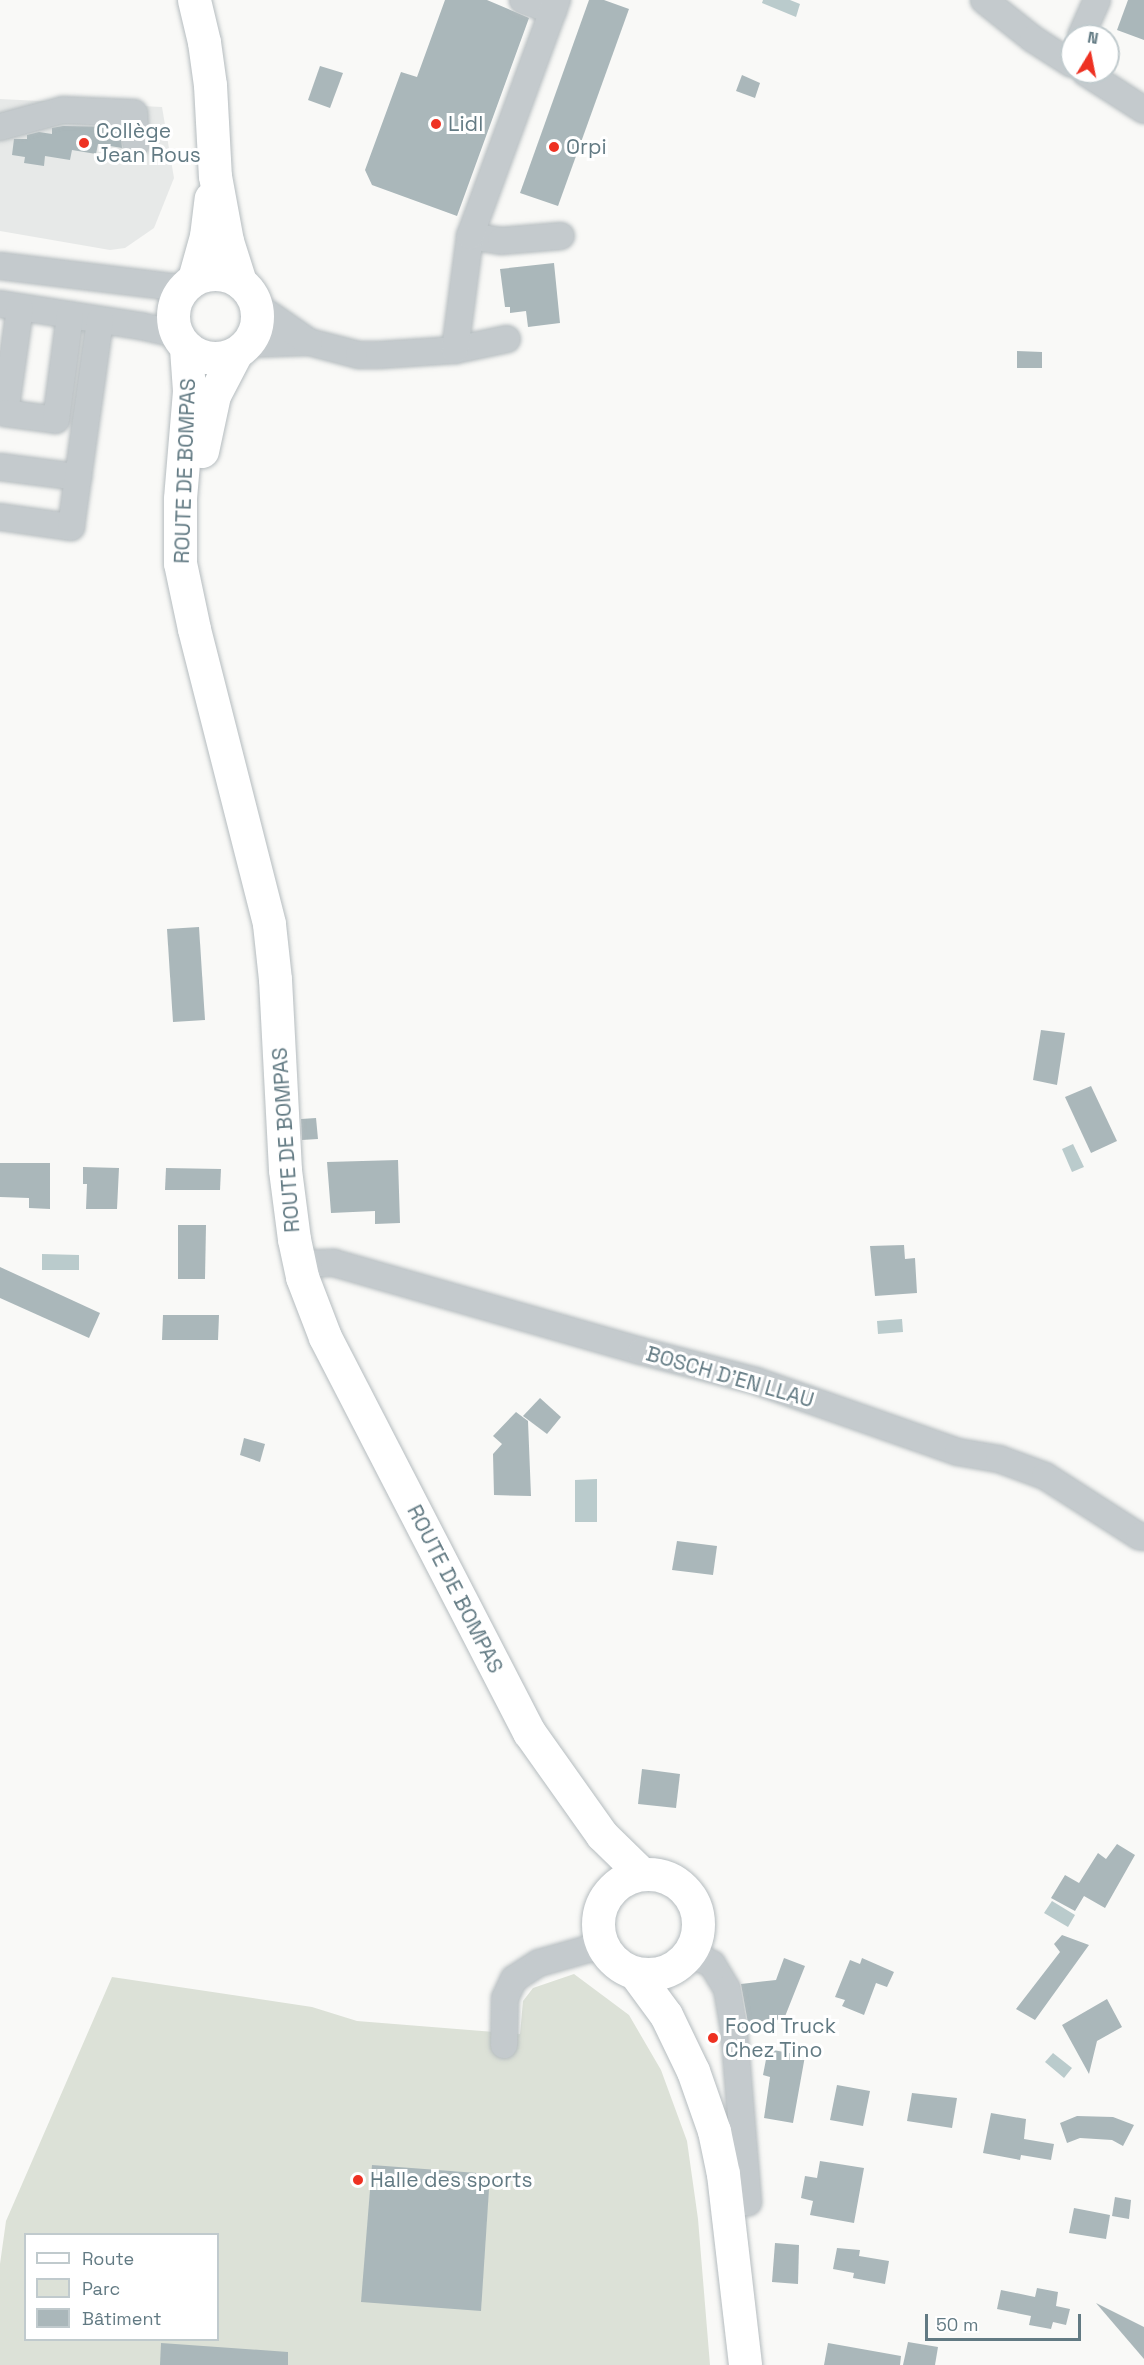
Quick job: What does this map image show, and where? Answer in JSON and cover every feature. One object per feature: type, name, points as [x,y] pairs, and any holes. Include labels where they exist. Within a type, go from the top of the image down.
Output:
[{"type":"main road","points":[[194,0],[204,42],[210,85],[215,176],[227,241],[257,318],[254,332],[242,348],[224,358],[211,358],[181,341],[172,318],[174,302],[189,283],[206,236],[215,176]]},
{"type":"main road","points":[[189,283],[210,274],[226,275],[248,293]]},
{"type":"main road","name":"ROUTE DE BOMPAS","points":[[181,341],[189,391],[180,499],[180,563],[194,629],[269,924],[276,990],[285,1170],[299,1264],[325,1337],[529,1732],[602,1835],[641,1874]]},
{"type":"main road","name":"ROUTE DE BOMPAS","points":[[194,629],[192,563],[196,476],[214,395],[242,348]]},
{"type":"main road","name":"ROUTE DE BOMPAS","points":[[602,1835],[613,1887]]},
{"type":"main road","points":[[666,2015],[679,1962],[697,1937],[698,1917],[692,1898],[679,1884],[661,1875],[641,1874],[626,1878],[613,1887],[601,1904],[597,1925],[602,1945],[615,1962],[635,1973],[666,2015],[693,2071],[714,2131],[723,2174],[745,2365]]},
{"type":"main road","points":[[635,1973],[652,1974],[679,1962]]},
{"type":"street","points":[[455,350],[470,236],[555,5],[523,0]]},
{"type":"street","points":[[984,0],[1033,39],[1060,55]]},
{"type":"street","points":[[1087,24],[1096,0]]},
{"type":"street","points":[[1105,84],[1144,110]]},
{"type":"street","points":[[0,127],[63,110],[134,113],[136,143]]},
{"type":"street","points":[[470,236],[501,241],[561,236]]},
{"type":"street","points":[[0,266],[189,283]]},
{"type":"street","points":[[248,293],[309,342]]},
{"type":"street","points":[[70,315],[56,420],[5,413],[10,306],[70,315],[100,320],[181,341]]},
{"type":"street","points":[[0,517],[71,527],[100,320]]},
{"type":"street","points":[[242,348],[309,342],[359,355],[455,350],[507,339]]},
{"type":"street","points":[[0,428],[83,440]]},
{"type":"street","points":[[0,467],[78,477]]},
{"type":"street","name":"BOSCH D'EN LLAU","points":[[299,1264],[334,1263],[345,1266],[641,1351],[756,1381],[958,1452],[999,1458],[1045,1476],[1138,1536],[1144,1537]]},
{"type":"street","points":[[504,2045],[505,1998],[514,1979],[539,1963],[602,1945]]},
{"type":"street","points":[[679,1962],[712,1964],[727,1989],[734,2030],[748,2202]]},
{"type":"shaded area","points":[[763,0],[790,0],[800,4],[796,17],[762,3]]},
{"type":"shaded area","name":"Collège Jean Rous","points":[[0,99],[162,107],[174,178],[154,228],[125,248],[110,250],[0,231]]},
{"type":"shaded area","points":[[1073,1144],[1084,1167],[1072,1172],[1062,1149]]},
{"type":"shaded area","points":[[42,1254],[79,1255],[79,1270],[42,1270]]},
{"type":"shaded area","points":[[902,1319],[903,1332],[878,1334],[877,1321]]},
{"type":"shaded area","points":[[597,1479],[597,1522],[575,1522],[575,1480]]},
{"type":"shaded area","points":[[1052,1901],[1075,1915],[1068,1927],[1044,1913]]},
{"type":"shaded area","points":[[1053,2053],[1072,2068],[1064,2078],[1045,2062]]},
{"type":"green space","name":"Halle des sports","points":[[574,1974],[629,2015],[661,2070],[687,2141],[698,2219],[710,2365],[0,2365],[0,2264],[6,2221],[112,1977],[312,2007],[357,2021],[520,2034],[523,2001],[533,1988]]},
{"type":"building","name":"Lidl","points":[[445,0],[487,0],[529,18],[457,216],[372,185],[365,170],[401,72],[417,77]]},
{"type":"building","points":[[589,0],[604,0],[629,9],[558,206],[520,193]]},
{"type":"building","points":[[1128,0],[1144,0],[1144,40],[1120,31],[1119,24]]},
{"type":"building","points":[[320,66],[343,73],[330,108],[308,100]]},
{"type":"building","points":[[742,75],[760,83],[755,98],[736,91]]},
{"type":"building","points":[[63,126],[120,127],[122,148],[98,144],[96,154],[72,150],[70,160],[45,156],[44,166],[24,163],[25,157],[12,155],[14,139],[27,139],[27,135],[39,132],[52,134],[52,128]]},
{"type":"building","points":[[554,263],[560,323],[528,327],[526,311],[510,313],[510,307],[505,307],[500,269]]},
{"type":"building","points":[[1017,351],[1042,352],[1042,368],[1017,368]]},
{"type":"building","points":[[199,927],[205,1020],[173,1022],[167,929]]},
{"type":"building","points":[[1041,1030],[1065,1033],[1057,1085],[1033,1080]]},
{"type":"building","points":[[1091,1086],[1117,1141],[1091,1153],[1065,1097]]},
{"type":"building","points":[[316,1118],[318,1139],[302,1140],[301,1119]]},
{"type":"building","points":[[398,1160],[400,1223],[375,1224],[375,1211],[331,1213],[327,1162]]},
{"type":"building","points":[[0,1163],[50,1163],[50,1209],[29,1208],[29,1198],[0,1197]]},
{"type":"building","points":[[83,1167],[119,1168],[117,1209],[86,1209],[87,1184],[83,1184]]},
{"type":"building","points":[[166,1168],[221,1169],[220,1190],[165,1190]]},
{"type":"building","points":[[178,1225],[206,1225],[205,1279],[178,1279]]},
{"type":"building","points":[[904,1245],[905,1259],[915,1258],[917,1293],[875,1296],[870,1246]]},
{"type":"building","points":[[0,1267],[100,1313],[89,1338],[0,1298]]},
{"type":"building","points":[[163,1315],[219,1315],[218,1340],[162,1340]]},
{"type":"building","points":[[540,1398],[561,1417],[547,1434],[523,1416]]},
{"type":"building","points":[[516,1412],[528,1421],[531,1496],[494,1495],[493,1454],[502,1444],[493,1436]]},
{"type":"building","points":[[244,1438],[265,1444],[260,1462],[240,1455]]},
{"type":"building","points":[[677,1541],[717,1546],[713,1575],[672,1570]]},
{"type":"building","points":[[642,1769],[680,1774],[676,1808],[638,1804]]},
{"type":"building","points":[[1117,1844],[1135,1855],[1105,1908],[1084,1896],[1075,1911],[1051,1898],[1065,1875],[1079,1883],[1098,1853],[1106,1859]]},
{"type":"building","points":[[1062,1935],[1089,1945],[1035,2020],[1016,2009],[1060,1952],[1054,1944]]},
{"type":"building","points":[[784,1958],[805,1966],[784,2019],[748,2023],[741,1984],[776,1980]]},
{"type":"building","points":[[862,1958],[894,1972],[887,1987],[876,1983],[864,2015],[842,2006],[845,2000],[835,1997],[850,1960],[860,1964]]},
{"type":"building","points":[[1107,1999],[1122,2027],[1097,2041],[1089,2074],[1062,2025]]},
{"type":"building","points":[[768,2049],[805,2056],[793,2123],[764,2118],[770,2077],[763,2075]]},
{"type":"building","points":[[837,2085],[870,2091],[863,2126],[830,2120]]},
{"type":"building","points":[[912,2093],[957,2098],[952,2128],[907,2121]]},
{"type":"building","points":[[991,2113],[1026,2119],[1024,2139],[1054,2144],[1051,2160],[1021,2155],[1020,2160],[983,2153]]},
{"type":"building","points":[[1077,2116],[1113,2117],[1134,2125],[1123,2146],[1112,2140],[1080,2138],[1067,2143],[1060,2123]]},
{"type":"building","points":[[820,2161],[864,2168],[854,2223],[810,2215],[813,2201],[801,2198],[805,2176],[817,2178]]},
{"type":"building","points":[[372,2165],[490,2174],[481,2311],[361,2302]]},
{"type":"building","points":[[1115,2197],[1131,2200],[1129,2219],[1112,2216]]},
{"type":"building","points":[[1074,2208],[1110,2215],[1106,2239],[1069,2233]]},
{"type":"building","points":[[775,2243],[799,2245],[798,2284],[772,2282]]},
{"type":"building","points":[[837,2248],[860,2250],[859,2256],[889,2261],[885,2284],[853,2278],[854,2273],[833,2269]]},
{"type":"building","points":[[1037,2288],[1058,2292],[1056,2306],[1070,2309],[1066,2325],[1053,2322],[1051,2329],[1029,2325],[1031,2316],[997,2309],[1001,2290],[1035,2297]]},
{"type":"building","points":[[1096,2303],[1144,2327],[1144,2359]]},
{"type":"building","points":[[908,2342],[938,2347],[935,2365],[903,2365]]},
{"type":"building","points":[[161,2343],[288,2352],[288,2365],[160,2365]]},
{"type":"building","points":[[828,2343],[901,2356],[900,2365],[824,2365]]},
{"type":"place","name":"Lidl","points":[[436,124]]},
{"type":"place","name":"Collège Jean Rous","points":[[84,143]]},
{"type":"place","name":"Orpi","points":[[554,147]]},
{"type":"place","name":"Food Truck Chez Tino","points":[[713,2038]]},
{"type":"place","name":"Halle des sports","points":[[358,2180]]}]
